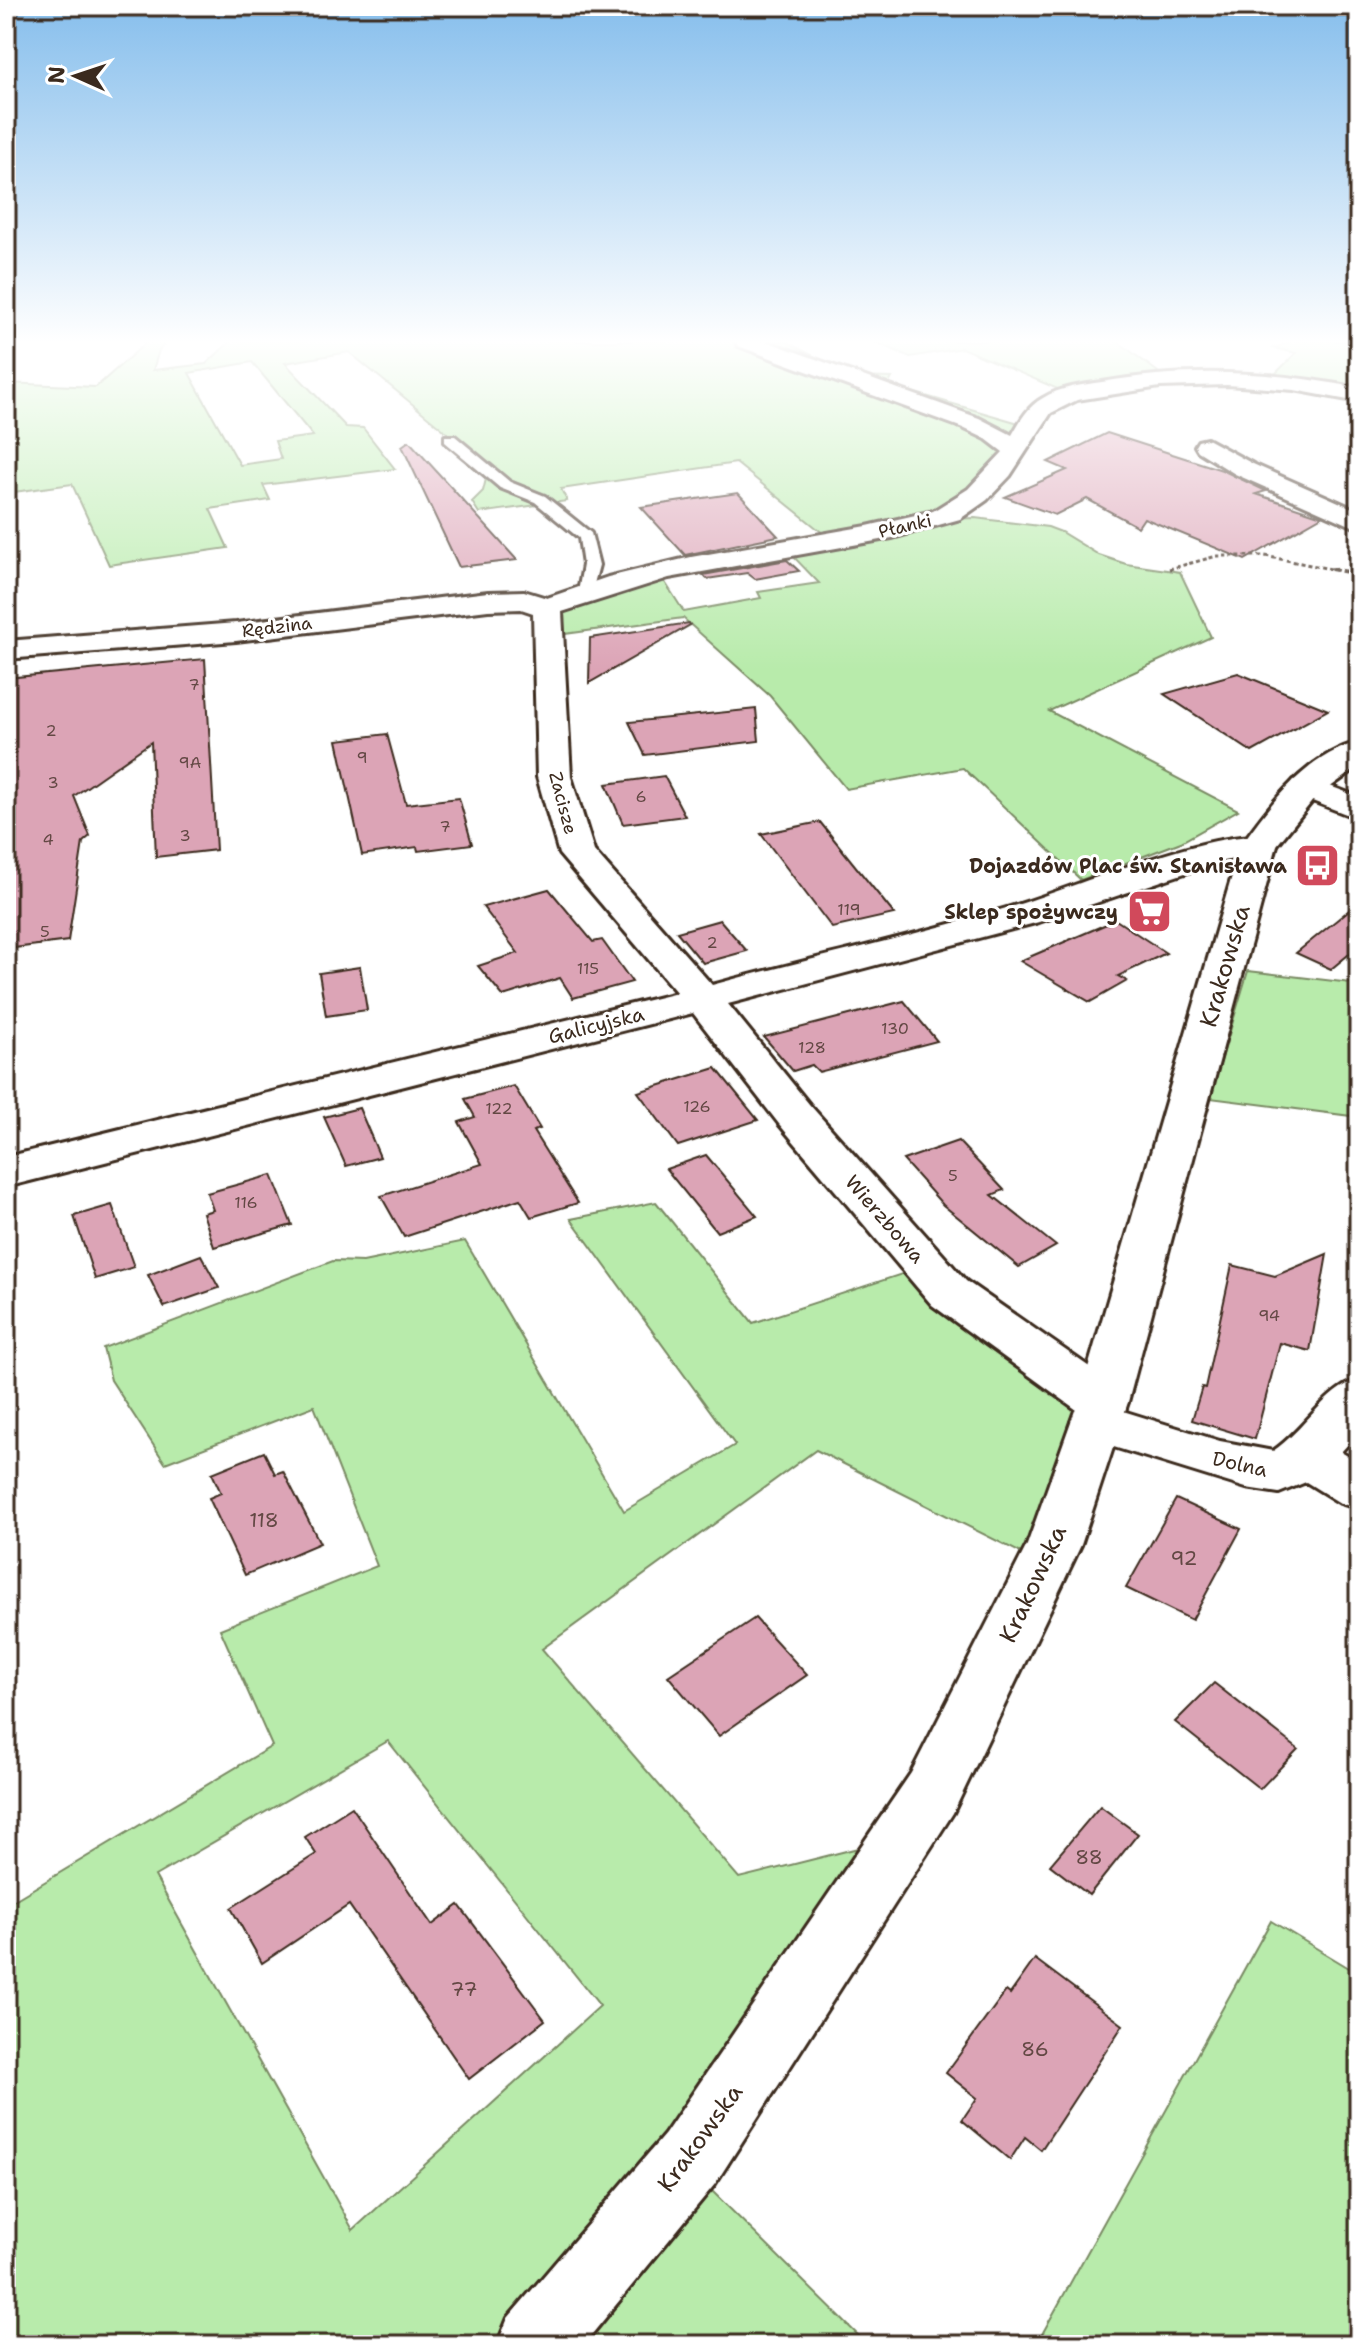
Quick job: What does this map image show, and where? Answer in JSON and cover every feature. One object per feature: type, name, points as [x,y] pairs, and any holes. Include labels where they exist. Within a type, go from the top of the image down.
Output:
[{"type":"street","name":"Płanki","points":[[547,608],[586,592],[739,555],[879,532],[955,513],[1007,464],[1016,451]]},
{"type":"street","points":[[1215,451],[1244,469],[1359,521]]},
{"type":"street","name":"Rędzina","points":[[6,650],[236,632],[488,601],[524,600],[547,608]]},
{"type":"street","name":"Zacisze","points":[[547,608],[554,777],[577,854],[702,999]]},
{"type":"street","name":"Krakowska","points":[[535,2345],[690,2159],[932,1793],[1054,1545],[1100,1412],[1255,856],[1277,814],[1329,768],[1359,752]]},
{"type":"street","points":[[1306,787],[1359,809]]},
{"type":"street","name":"Galicyjska","points":[[6,1172],[702,999],[1026,914],[1181,862],[1255,856]]},
{"type":"street","name":"Wierzbowa","points":[[702,999],[794,1114],[949,1293],[1100,1412]]},
{"type":"street","name":"Dolna","points":[[1100,1412],[1239,1467],[1277,1473],[1304,1456],[1359,1398]]},
{"type":"street","points":[[1304,1456],[1359,1488]]},
{"type":"lane","points":[[464,451],[505,485],[540,499],[586,536],[591,565],[586,592]]},
{"type":"path","points":[[1169,569],[1217,556],[1265,556],[1359,574]]},
{"type":"green space","points":[[6,451],[232,451],[240,465],[281,459],[278,451],[381,451],[395,469],[263,485],[270,500],[210,509],[228,548],[109,565],[72,484],[6,493]]},
{"type":"green space","points":[[469,451],[1006,451],[1001,463],[941,515],[829,538],[736,463],[561,489],[567,501],[479,513],[472,502],[483,491],[489,467]]},
{"type":"green space","points":[[975,518],[1048,527],[1099,555],[1126,564],[1180,572],[1211,637],[1049,711],[1238,810],[1181,842],[1081,880],[963,768],[846,789],[770,696],[683,618],[557,635],[557,608],[661,576],[684,612],[761,598],[758,592],[819,583],[787,550],[950,519]]},
{"type":"green space","points":[[1248,971],[1351,983],[1359,980],[1359,1117],[1210,1098]]},
{"type":"green space","points":[[656,1202],[753,1323],[914,1270],[1091,1405],[1031,1558],[816,1450],[542,1649],[739,1878],[882,1842],[670,2131],[497,2345],[6,2345],[6,1905],[272,1746],[220,1629],[377,1566],[314,1406],[165,1463],[111,1380],[103,1348],[333,1261],[363,1262],[465,1241],[624,1511],[735,1445],[571,1219]],"holes":[[[388,1741],[600,2006],[353,2230],[155,1876]]]},
{"type":"green space","points":[[1271,1921],[1359,1974],[1359,2345],[1036,2345]]},
{"type":"green space","points":[[711,2190],[868,2345],[586,2345]]},
{"type":"building","points":[[404,451],[418,451],[517,560],[459,567]]},
{"type":"building","points":[[1071,451],[1162,451],[1222,470],[1266,491],[1256,494],[1322,516],[1245,560],[1144,518],[1138,527],[1087,499],[1055,515],[1005,497],[1067,470],[1048,462]]},
{"type":"building","points":[[738,493],[778,536],[685,555],[641,507]]},
{"type":"building","points":[[787,560],[799,571],[755,579],[747,573],[707,579],[703,575]]},
{"type":"building","points":[[690,625],[589,683],[590,638]]},
{"type":"building","points":[[205,659],[216,850],[156,857],[151,742],[74,796],[90,836],[83,842],[68,941],[6,949],[6,678]]},
{"type":"building","points":[[1238,673],[1328,710],[1252,752],[1164,694]]},
{"type":"building","points":[[756,709],[759,741],[645,755],[629,722]]},
{"type":"building","points":[[387,734],[406,804],[459,798],[472,844],[418,851],[417,847],[362,855],[337,740]]},
{"type":"building","points":[[664,776],[685,816],[623,824],[606,784]]},
{"type":"building","points":[[820,822],[894,914],[832,928],[761,834]]},
{"type":"building","points":[[549,889],[593,942],[602,940],[632,982],[573,998],[560,978],[503,996],[478,966],[518,953],[483,907]]},
{"type":"building","points":[[1359,902],[1359,946],[1331,969],[1296,953]]},
{"type":"building","points":[[720,920],[747,951],[703,963],[677,932]]},
{"type":"building","points":[[1116,920],[1166,953],[1118,976],[1127,981],[1090,1002],[1020,961]]},
{"type":"building","points":[[360,967],[367,1010],[326,1016],[319,973]]},
{"type":"building","points":[[904,1001],[937,1041],[819,1072],[812,1065],[793,1071],[764,1037]]},
{"type":"building","points":[[716,1068],[758,1120],[678,1146],[638,1092]]},
{"type":"building","points":[[514,1086],[540,1129],[533,1131],[578,1203],[531,1217],[520,1199],[404,1237],[381,1196],[482,1164],[459,1122],[475,1117],[465,1099]]},
{"type":"building","points":[[359,1108],[380,1157],[346,1166],[324,1117]]},
{"type":"building","points":[[958,1141],[1004,1190],[992,1195],[1056,1246],[1019,1267],[943,1205],[903,1160]]},
{"type":"building","points":[[706,1155],[757,1216],[717,1232],[666,1169]]},
{"type":"building","points":[[272,1175],[292,1225],[214,1247],[203,1213],[213,1210],[207,1193]]},
{"type":"building","points":[[112,1205],[134,1267],[95,1279],[74,1216]]},
{"type":"building","points":[[1327,1254],[1310,1351],[1280,1343],[1255,1439],[1192,1420],[1202,1387],[1205,1388],[1232,1265],[1275,1276]]},
{"type":"building","points":[[201,1255],[219,1288],[164,1307],[148,1275]]},
{"type":"building","points":[[264,1452],[275,1474],[283,1471],[320,1543],[245,1575],[209,1498],[221,1493],[212,1473]]},
{"type":"building","points":[[1176,1499],[1241,1529],[1192,1620],[1126,1588]]},
{"type":"building","points":[[755,1618],[807,1675],[719,1736],[668,1676]]},
{"type":"building","points":[[1214,1683],[1298,1749],[1260,1789],[1175,1722]]},
{"type":"building","points":[[1100,1806],[1138,1834],[1089,1895],[1050,1865]]},
{"type":"building","points":[[352,1807],[432,1925],[459,1905],[545,2020],[469,2079],[349,1905],[262,1963],[231,1908],[316,1854],[305,1837]]},
{"type":"building","points":[[1035,1959],[1123,2025],[1041,2150],[1025,2137],[1010,2160],[962,2120],[977,2098],[946,2073],[1006,1991],[1010,1994]]},
{"type":"place","name":"Dojazdów Plac św. Stanisława","points":[[1318,866]]},
{"type":"place","name":"Sklep spożywczy","points":[[1149,912]]}]
